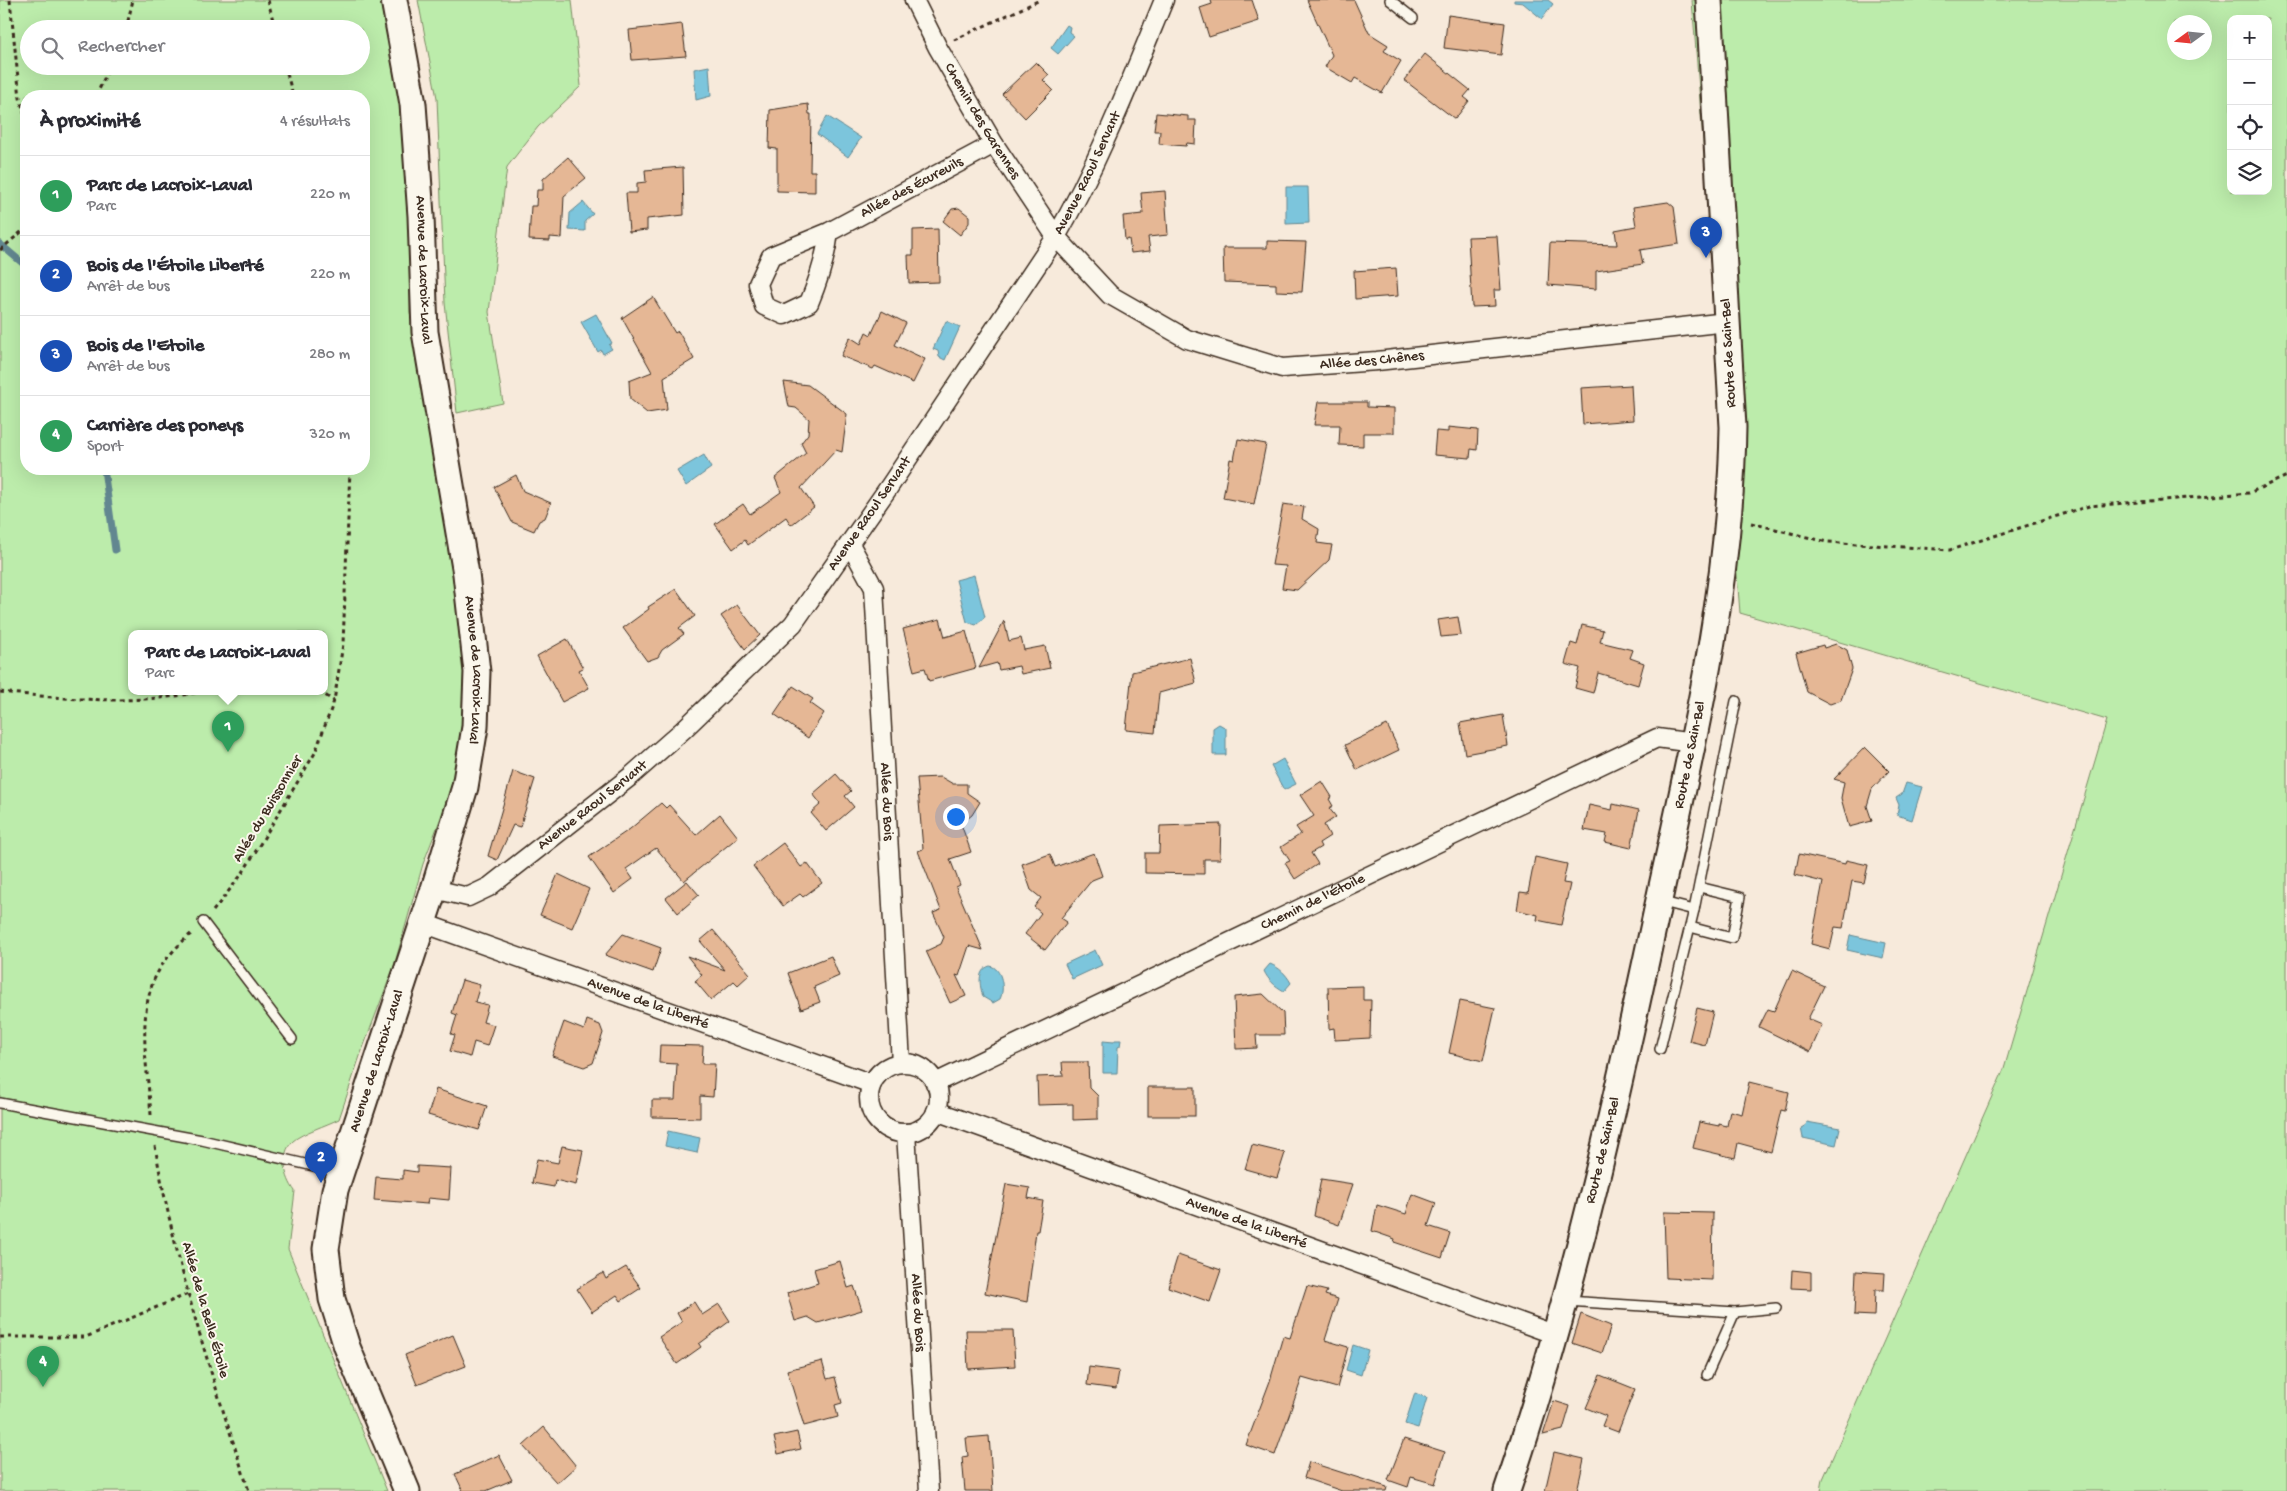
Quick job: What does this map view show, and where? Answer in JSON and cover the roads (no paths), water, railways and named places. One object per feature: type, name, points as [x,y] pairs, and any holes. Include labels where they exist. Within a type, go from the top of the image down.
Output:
[{"type":"street","name":"Avenue de Lacroix-Laval","points":[[394,0],[413,104],[421,216],[424,332],[466,574],[477,672],[475,728],[465,787],[434,889],[335,1190],[326,1249],[332,1299],[347,1347],[407,1491]]},
{"type":"street","name":"Chemin des Garennes","points":[[914,0],[938,48],[994,144],[1056,237]]},
{"type":"street","name":"Avenue Raoul Servant","points":[[434,889],[468,897],[489,887],[631,776],[683,730],[793,624],[850,544],[1056,237],[1078,197],[1126,93],[1164,0]]},
{"type":"street","name":"Route de Sain-Bel","points":[[1507,1491],[1566,1301],[1598,1180],[1693,743],[1722,578],[1732,464],[1731,390],[1708,0]]},
{"type":"street","name":"Allée des Écureuils","points":[[828,232],[827,252],[821,274],[809,303],[784,315],[764,306],[758,284],[771,256],[828,232],[994,144]]},
{"type":"street","name":"Allée des Chênes","points":[[1056,237],[1110,295],[1187,339],[1282,368],[1377,361],[1727,322]]},
{"type":"street","name":"Allée du Bois","points":[[850,544],[874,588],[902,1064]]},
{"type":"street","name":"Chemin de l'Étoile","points":[[935,1083],[1657,738],[1693,743]]},
{"type":"street","name":"Avenue de la Liberté","points":[[423,923],[872,1084]]},
{"type":"street","points":[[902,1064],[921,1068],[935,1083],[938,1097],[936,1111],[924,1126],[906,1133],[894,1132],[883,1127],[875,1118],[870,1108],[869,1096],[872,1084],[884,1070],[902,1064]]},
{"type":"street","name":"Avenue de la Liberté","points":[[936,1111],[1556,1335]]},
{"type":"street","name":"Allée du Bois","points":[[906,1133],[929,1491]]},
{"type":"lane","points":[[1390,0],[1413,18]]},
{"type":"lane","points":[[1660,1049],[1694,910],[1736,701]]},
{"type":"lane","points":[[1690,927],[1732,938],[1740,898],[1699,887]]},
{"type":"lane","points":[[1659,901],[1694,910]]},
{"type":"lane","points":[[203,922],[292,1039]]},
{"type":"lane","points":[[0,1103],[202,1140],[341,1172]]},
{"type":"lane","points":[[1566,1301],[1735,1312],[1776,1308]]},
{"type":"lane","points":[[1707,1375],[1735,1312]]},
{"type":"water","points":[[1514,0],[1548,0],[1553,4],[1542,19],[1523,3],[1514,2]]},
{"type":"water","points":[[1067,25],[1070,27],[1069,32],[1074,36],[1058,54],[1051,48]]},
{"type":"water","points":[[709,66],[711,96],[696,100],[694,69]]},
{"type":"water","points":[[827,116],[861,138],[848,157],[817,134]]},
{"type":"water","points":[[1286,187],[1308,187],[1309,223],[1286,224]]},
{"type":"water","points":[[583,202],[593,214],[585,221],[585,231],[569,230],[570,213]]},
{"type":"water","points":[[596,314],[612,343],[609,345],[612,349],[603,354],[601,350],[598,352],[581,322]]},
{"type":"water","points":[[946,321],[960,327],[945,360],[939,357],[938,351],[933,349]]},
{"type":"water","points":[[704,455],[711,468],[686,486],[677,471]]},
{"type":"water","points":[[974,575],[985,617],[976,625],[967,622],[956,580]]},
{"type":"water","points":[[1219,724],[1226,728],[1226,755],[1213,755],[1213,728]]},
{"type":"water","points":[[1283,759],[1296,784],[1284,790],[1271,766]]},
{"type":"water","points":[[1906,783],[1922,787],[1912,820],[1897,815],[1899,805],[1896,798],[1902,794]]},
{"type":"water","points":[[1850,935],[1886,943],[1883,958],[1847,950]]},
{"type":"water","points":[[1095,950],[1102,965],[1072,979],[1065,964]]},
{"type":"water","points":[[1270,964],[1277,967],[1291,983],[1284,991],[1272,982],[1264,971]]},
{"type":"water","points":[[990,966],[1000,975],[1002,985],[1000,999],[993,1003],[983,997],[980,983],[983,971]]},
{"type":"water","points":[[1115,1040],[1121,1040],[1118,1047],[1117,1073],[1103,1073],[1103,1041],[1114,1042]]},
{"type":"water","points":[[1807,1122],[1840,1128],[1836,1145],[1803,1138],[1801,1128]]},
{"type":"water","points":[[668,1131],[700,1138],[697,1153],[665,1146]]},
{"type":"water","points":[[1353,1345],[1368,1350],[1361,1375],[1346,1370]]},
{"type":"water","points":[[1415,1393],[1427,1398],[1418,1428],[1405,1424]]},
{"type":"waterway","points":[[0,244],[20,261]]},
{"type":"waterway","points":[[105,475],[115,550]]},
{"type":"place","name":"Bois de l'Etoile","points":[[1706,258]]},
{"type":"place","name":"Parc de Lacroix-Laval","points":[[228,752]]},
{"type":"place","name":"Bois de l'Étoile Liberté","points":[[321,1183]]},
{"type":"place","name":"Carrière des poneys","points":[[43,1387]]}]
